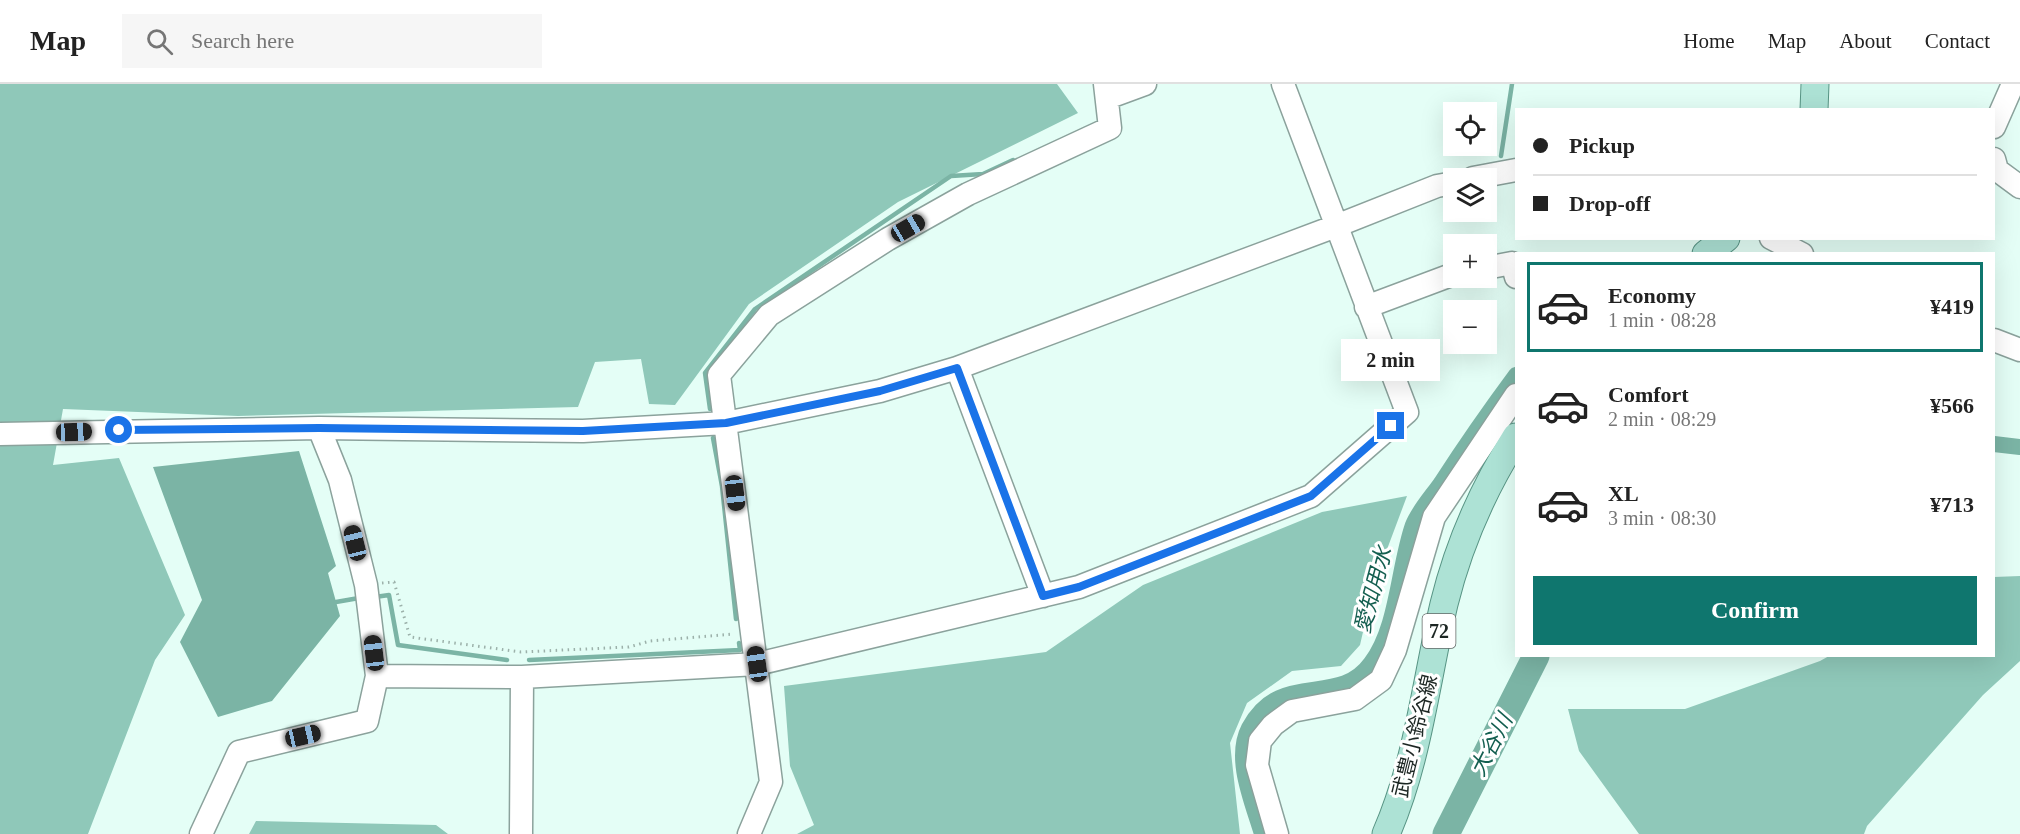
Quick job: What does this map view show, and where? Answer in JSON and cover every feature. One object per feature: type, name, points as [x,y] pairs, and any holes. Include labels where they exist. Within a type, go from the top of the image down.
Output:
[{"type":"main road","points":[[1814,108],[1815,84]]},
{"type":"main road","points":[[1708,252],[1724,240]]},
{"type":"main road","name":"武豊小鈴谷線","points":[[1386,834],[1401,799],[1444,604],[1463,538],[1494,471],[1515,438]]},
{"type":"street","points":[[749,834],[771,782],[719,375],[768,315],[888,239],[968,194],[1110,128],[1106,91],[1145,84]]},
{"type":"street","points":[[377,676],[522,676],[757,664],[1079,587],[1311,496],[1407,412],[1282,84]]},
{"type":"street","points":[[1995,125],[2013,84]]},
{"type":"street","points":[[1995,163],[1997,170],[2020,188]]},
{"type":"street","points":[[1497,174],[1515,170]]},
{"type":"street","points":[[0,434],[319,428],[583,431],[726,423],[880,391],[957,368],[1443,185]]},
{"type":"street","points":[[1775,240],[1798,252]]},
{"type":"street","points":[[1497,266],[1512,263],[1515,274]]},
{"type":"street","points":[[1366,307],[1443,278]]},
{"type":"street","points":[[1995,340],[2020,350]]},
{"type":"street","points":[[957,368],[1043,596]]},
{"type":"street","points":[[1277,834],[1257,765],[1260,741],[1273,724],[1292,711],[1355,699],[1381,680],[1395,650],[1434,517],[1515,396]]},
{"type":"street","points":[[201,834],[239,752],[367,721],[377,676],[366,585],[340,480],[319,428]]},
{"type":"street","points":[[521,834],[522,676]]},
{"type":"path","points":[[366,585],[394,582],[410,637],[521,652],[629,647],[650,640],[752,633]]},
{"type":"shaded area","points":[[0,84],[1057,84],[1078,113],[898,202],[749,304],[675,405],[649,404],[641,359],[595,362],[578,407],[238,416],[63,409],[53,465],[119,458],[185,615],[155,660],[88,834],[0,834]]},
{"type":"shaded area","points":[[299,451],[336,566],[328,573],[340,616],[272,701],[218,717],[180,642],[202,600],[153,467]]},
{"type":"shaded area","points":[[1407,496],[1374,584],[1360,645],[1341,666],[1292,671],[1247,703],[1230,743],[1240,834],[797,834],[814,825],[790,766],[784,686],[1046,652],[1143,585],[1322,512]]},
{"type":"shaded area","points":[[2020,576],[2020,661],[1983,695],[1867,826],[1864,834],[1639,834],[1579,751],[1568,709],[1685,709],[1827,657],[1995,657],[1995,577]]},
{"type":"shaded area","points":[[256,821],[436,825],[448,834],[249,834]]},
{"type":"waterway","points":[[1501,156],[1512,84]]},
{"type":"waterway","points":[[710,409],[705,373],[755,309],[951,176],[983,174],[1013,160]]},
{"type":"waterway","name":"愛知用水","points":[[1262,834],[1244,767],[1243,753],[1249,728],[1262,710],[1277,699],[1293,693],[1343,684],[1358,677],[1371,663],[1387,632],[1408,542],[1416,519],[1515,376]]},
{"type":"waterway","points":[[713,438],[722,486],[736,619]]},
{"type":"waterway","name":"愛知用水","points":[[1995,444],[2020,447]]},
{"type":"waterway","points":[[375,597],[389,595],[398,645],[507,660]]},
{"type":"waterway","points":[[336,602],[359,598]]},
{"type":"waterway","points":[[529,660],[740,650],[739,643]]},
{"type":"waterway","name":"大谷川","points":[[1446,834],[1535,657]]},
{"type":"route","points":[[119,430],[319,428],[583,431],[726,423],[880,391],[957,368],[1043,596],[1079,587],[1311,496],[1391,426]]}]
